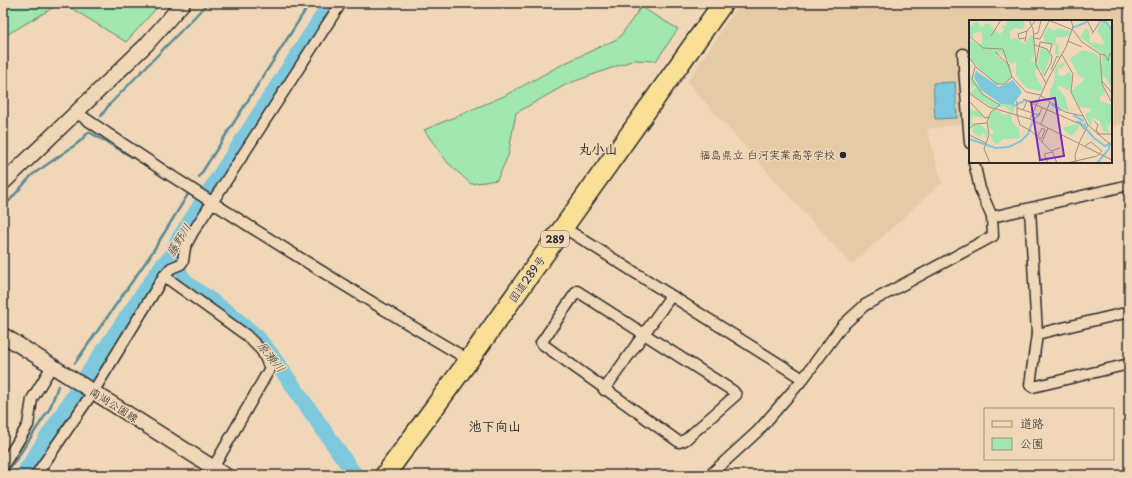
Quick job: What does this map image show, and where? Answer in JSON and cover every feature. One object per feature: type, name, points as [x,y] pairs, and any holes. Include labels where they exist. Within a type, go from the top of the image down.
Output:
[{"type":"highway","name":"国道289号","points":[[385,474],[469,360],[723,3]]},
{"type":"main road","points":[[3,183],[146,45],[183,3]]},
{"type":"main road","name":"南湖公園線","points":[[3,334],[211,471],[226,475]]},
{"type":"street","points":[[36,475],[93,392],[164,276],[171,268],[181,264],[185,257],[185,247],[212,202],[341,3]]},
{"type":"street","points":[[963,54],[969,130]]},
{"type":"street","points":[[77,113],[212,202],[387,313],[469,360]]},
{"type":"street","points":[[710,475],[758,431],[803,379],[842,326],[865,305],[993,236],[992,217],[980,189],[974,163]]},
{"type":"street","points":[[992,217],[1129,185]]},
{"type":"street","points":[[1030,209],[1038,334],[1030,386],[1033,387],[1129,364]]},
{"type":"street","points":[[564,227],[803,379]]},
{"type":"street","points":[[164,276],[246,335],[262,351],[270,368],[243,419],[211,471]]},
{"type":"street","points":[[577,290],[733,391],[736,395],[685,440],[678,442],[604,390],[541,343],[577,290]]},
{"type":"street","points":[[604,390],[671,296]]},
{"type":"street","points":[[1038,334],[1129,312]]},
{"type":"street","points":[[3,466],[28,425],[32,398],[52,366]]},
{"type":"shaded area","name":"福島県立 白河実業高等学校","points":[[740,3],[1129,3],[1129,123],[1112,127],[1112,20],[969,20],[969,113],[962,114],[963,124],[927,129],[942,183],[851,265],[687,82]]},
{"type":"green space","points":[[3,3],[61,3],[3,37]]},
{"type":"green space","points":[[63,3],[161,3],[126,42]]},
{"type":"green space","points":[[641,7],[678,29],[656,61],[634,60],[567,84],[516,113],[508,156],[497,180],[471,184],[448,163],[424,130],[504,96],[563,64],[619,38]]},
{"type":"water","points":[[955,82],[957,118],[935,119],[933,83]]},
{"type":"waterway","points":[[101,116],[109,105],[208,3]]},
{"type":"waterway","points":[[199,177],[310,3]]},
{"type":"waterway","name":"藤野川","points":[[23,475],[89,372],[162,266],[172,256],[178,240],[331,3]]},
{"type":"waterway","points":[[3,208],[32,175],[78,143],[89,132],[146,165]]},
{"type":"waterway","points":[[75,363],[150,256],[190,191]]},
{"type":"waterway","name":"原瀬川","points":[[172,256],[181,276],[189,285],[229,313],[257,337],[270,353],[355,475]]},
{"type":"waterway","points":[[6,475],[50,408],[58,386]]},
{"type":"place","name":"福島県立 白河実業高等学校","points":[[843,155]]},
{"type":"district","name":"丸小山","points":[[598,149]]},
{"type":"district","name":"池下向山","points":[[495,426]]}]
